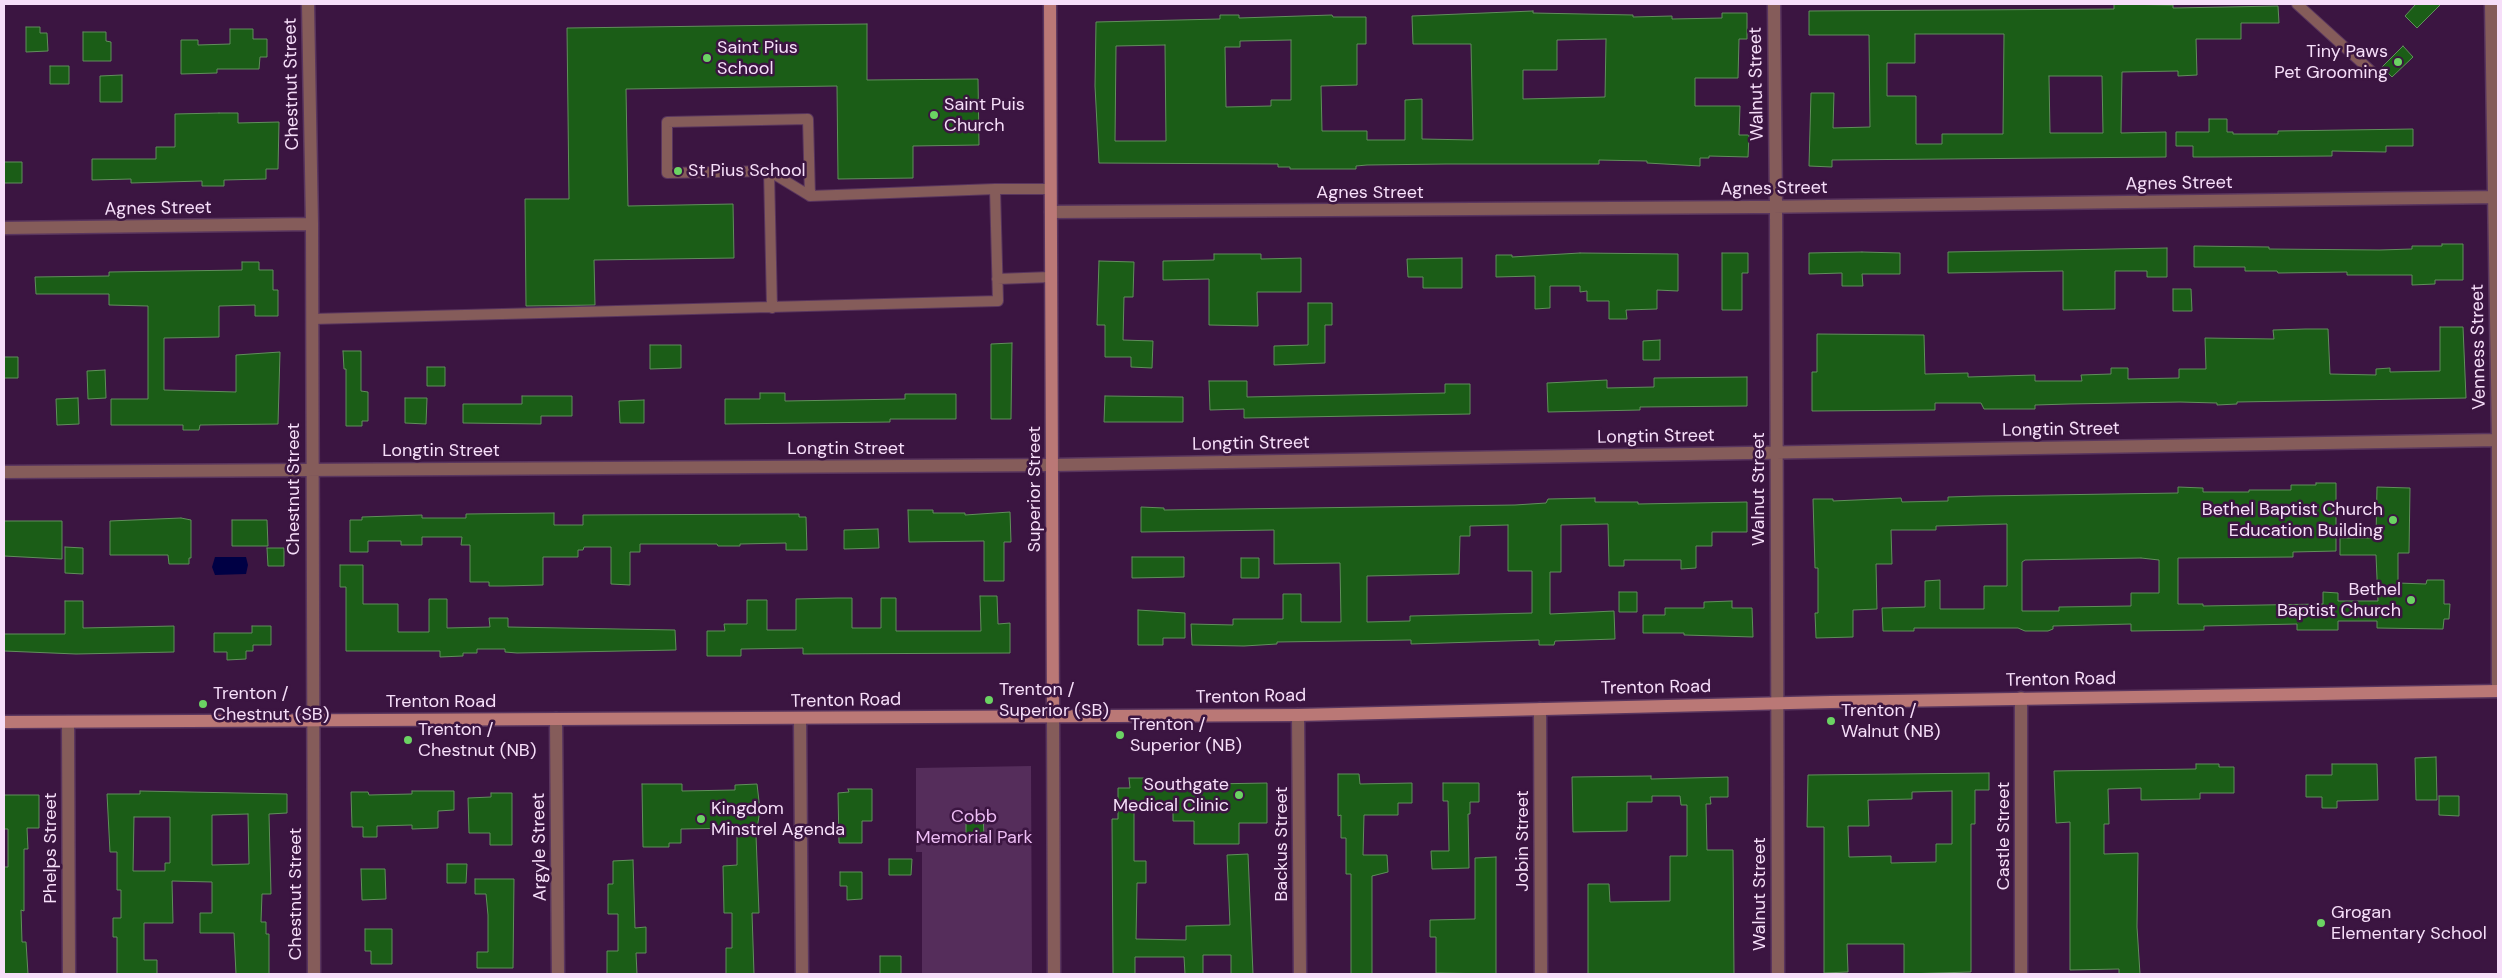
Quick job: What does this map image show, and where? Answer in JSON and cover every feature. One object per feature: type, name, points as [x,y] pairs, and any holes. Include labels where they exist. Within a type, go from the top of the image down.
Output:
[{"type":"street","name":"Chestnut Street","points":[[308,4],[312,224],[314,974]]},
{"type":"street","name":"Superior Street","points":[[1050,4],[1054,974]]},
{"type":"street","name":"Walnut Street","points":[[1774,4],[1778,974]]},
{"type":"street","name":"Venness Street","points":[[2492,4],[2496,118],[2498,691]]},
{"type":"street","name":"Agnes Street","points":[[1051,212],[1776,207],[2496,196]]},
{"type":"street","name":"Agnes Street","points":[[4,228],[312,224]]},
{"type":"street","name":"Longtin Street","points":[[4,472],[1053,465],[2498,440]]},
{"type":"street","name":"Trenton Road","points":[[4,722],[800,719],[1298,714],[2021,698],[2498,691]]},
{"type":"street","name":"Castle Street","points":[[2021,698],[2021,974]]},
{"type":"street","name":"Jobin Street","points":[[1540,708],[1541,974]]},
{"type":"street","name":"Backus Street","points":[[1298,714],[1300,974]]},
{"type":"street","points":[[800,719],[802,974]]},
{"type":"street","name":"Argyle Street","points":[[556,720],[558,974]]},
{"type":"street","name":"Phelps Street","points":[[68,722],[69,974]]},
{"type":"lane","points":[[2297,4],[2372,71]]},
{"type":"lane","points":[[810,196],[808,119],[667,122],[667,173],[768,171],[810,196],[995,189],[1051,189]]},
{"type":"lane","points":[[768,171],[772,308]]},
{"type":"lane","points":[[312,319],[998,301],[995,189]]},
{"type":"lane","points":[[998,279],[1051,277]]},
{"type":"green space","name":"Cobb Memorial Park","points":[[1031,766],[1032,974],[922,974],[922,852],[916,852],[916,768]]},
{"type":"shaded area","points":[[215,557],[246,557],[248,565],[246,574],[215,575],[212,567]]},
{"type":"building","points":[[2114,4],[2173,5],[2173,8],[2278,6],[2279,23],[2241,23],[2241,39],[2196,39],[2197,75],[2178,76],[2178,71],[2122,72],[2121,133],[2166,132],[2166,157],[1832,160],[1832,167],[1809,166],[1811,93],[1834,93],[1833,128],[1870,127],[1869,35],[1809,35],[1809,11],[2114,9]],"holes":[[[1915,34],[2004,34],[2003,134],[1942,134],[1942,144],[1916,144],[1916,96],[1887,96],[1887,63],[1915,63]],[[2049,76],[2102,76],[2103,133],[2050,133]]]},
{"type":"building","points":[[2416,4],[2441,4],[2417,28],[2405,16]]},
{"type":"building","points":[[1533,11],[1533,13],[1633,15],[1633,17],[1672,16],[1672,19],[1722,18],[1722,13],[1747,13],[1747,39],[1739,39],[1738,78],[1695,78],[1695,106],[1740,106],[1739,135],[1749,135],[1748,157],[1709,156],[1709,158],[1700,158],[1700,166],[1647,163],[1647,161],[1599,160],[1599,164],[1367,165],[1356,166],[1356,169],[1290,169],[1290,167],[1278,167],[1278,164],[1099,163],[1095,86],[1096,22],[1220,19],[1220,15],[1239,15],[1239,18],[1332,15],[1333,17],[1366,17],[1366,44],[1357,44],[1357,85],[1321,86],[1322,131],[1367,131],[1367,140],[1405,140],[1405,100],[1422,99],[1422,139],[1473,140],[1471,44],[1413,44],[1412,16]],"holes":[[[1606,39],[1605,97],[1523,99],[1523,70],[1557,70],[1557,40]],[[1291,40],[1291,100],[1271,100],[1271,106],[1226,107],[1225,47],[1240,47],[1240,41]],[[1165,45],[1166,141],[1115,141],[1116,46]]]},
{"type":"building","points":[[867,24],[867,80],[978,79],[979,145],[913,146],[913,178],[838,179],[837,86],[626,89],[628,206],[733,204],[734,258],[594,260],[595,305],[526,306],[525,199],[569,199],[567,28]]},
{"type":"building","points":[[26,27],[40,27],[40,33],[47,33],[48,51],[26,52]]},
{"type":"building","points":[[230,29],[253,29],[253,39],[267,39],[267,57],[260,57],[259,69],[217,69],[217,73],[181,74],[181,40],[198,40],[198,45],[230,44]]},
{"type":"building","points":[[83,32],[106,32],[106,41],[111,42],[111,61],[83,61]]},
{"type":"building","name":"Tiny Paws Pet Grooming","points":[[2403,46],[2413,57],[2392,77],[2382,67]]},
{"type":"building","points":[[50,66],[69,66],[69,84],[50,84]]},
{"type":"building","points":[[122,75],[122,102],[100,102],[100,76]]},
{"type":"building","points":[[238,113],[238,123],[279,122],[278,169],[266,169],[266,179],[224,180],[224,186],[202,186],[202,181],[131,183],[131,179],[92,180],[92,159],[156,159],[156,147],[175,147],[175,114]]},
{"type":"building","points":[[2209,119],[2227,119],[2227,132],[2233,132],[2233,134],[2278,134],[2278,131],[2413,129],[2413,146],[2386,146],[2386,152],[2332,151],[2332,156],[2193,157],[2193,146],[2176,146],[2176,132],[2209,132]]},
{"type":"building","points":[[4,162],[22,162],[22,183],[4,183]]},
{"type":"building","points":[[2442,244],[2463,244],[2463,280],[2435,280],[2435,284],[2412,285],[2412,275],[2347,275],[2347,272],[2278,273],[2277,271],[2245,271],[2245,267],[2194,267],[2194,246],[2380,250],[2412,249],[2412,246],[2442,246]]},
{"type":"building","points":[[2167,248],[2167,277],[2147,277],[2147,271],[2115,271],[2115,309],[2063,310],[2063,271],[1948,273],[1948,252]]},
{"type":"building","points":[[1580,253],[1678,254],[1678,291],[1657,290],[1657,309],[1626,310],[1627,319],[1609,319],[1609,301],[1587,301],[1587,291],[1580,292],[1580,286],[1550,286],[1550,308],[1535,309],[1535,276],[1496,277],[1496,255],[1512,255],[1512,257]]},
{"type":"building","points":[[1722,253],[1748,253],[1748,273],[1742,273],[1742,310],[1722,310]]},
{"type":"building","points":[[1809,253],[1900,253],[1900,274],[1862,274],[1863,286],[1842,286],[1842,273],[1809,274]]},
{"type":"building","points":[[1214,254],[1261,254],[1261,259],[1301,258],[1301,292],[1257,292],[1258,326],[1209,325],[1209,279],[1163,280],[1163,261],[1214,260]]},
{"type":"building","points":[[1462,258],[1462,288],[1423,288],[1423,277],[1408,277],[1407,259]]},
{"type":"building","points":[[1099,261],[1134,262],[1133,297],[1124,297],[1123,340],[1153,341],[1152,368],[1131,367],[1131,357],[1105,357],[1105,325],[1097,325]]},
{"type":"building","points":[[242,262],[259,262],[259,270],[273,270],[273,290],[278,290],[278,316],[255,316],[255,305],[219,306],[219,337],[164,338],[164,390],[236,392],[236,355],[280,352],[278,424],[200,425],[199,430],[183,430],[183,425],[111,425],[111,399],[148,399],[148,306],[109,305],[109,294],[36,294],[35,277],[109,276],[109,272],[242,270]]},
{"type":"building","points":[[2173,289],[2191,289],[2192,311],[2173,311]]},
{"type":"building","points":[[1308,303],[1332,303],[1332,325],[1325,325],[1325,363],[1274,365],[1274,346],[1308,345]]},
{"type":"building","points":[[2440,327],[2463,327],[2466,398],[2237,402],[2237,404],[2217,405],[2217,403],[2180,402],[2069,404],[2035,405],[2035,409],[1984,409],[1981,403],[1935,403],[1935,410],[1812,411],[1812,372],[1817,372],[1817,334],[1924,335],[1925,374],[1968,373],[1968,377],[2035,375],[2035,381],[2082,381],[2081,375],[2111,374],[2111,368],[2128,368],[2128,379],[2179,378],[2179,369],[2206,369],[2205,338],[2274,339],[2273,330],[2305,329],[2328,329],[2330,374],[2376,375],[2376,369],[2390,368],[2390,372],[2440,371]]},
{"type":"building","points":[[1660,340],[1660,360],[1643,360],[1643,341]]},
{"type":"building","points":[[1012,343],[1011,419],[991,419],[991,344]]},
{"type":"building","points":[[650,345],[681,345],[681,368],[650,369]]},
{"type":"building","points":[[343,351],[361,351],[361,391],[368,392],[368,421],[362,421],[362,426],[346,426],[346,369],[344,369]]},
{"type":"building","points":[[4,357],[18,357],[18,378],[4,378]]},
{"type":"building","points":[[427,367],[445,367],[445,386],[427,386]]},
{"type":"building","points":[[105,370],[106,398],[88,399],[87,371]]},
{"type":"building","points":[[1747,377],[1747,406],[1640,407],[1640,410],[1548,412],[1547,383],[1607,380],[1607,388],[1654,387],[1654,378]]},
{"type":"building","points":[[1209,381],[1247,381],[1247,397],[1445,393],[1445,384],[1470,384],[1470,414],[1244,418],[1244,409],[1210,410]]},
{"type":"building","points":[[760,393],[785,393],[785,401],[905,399],[905,394],[956,394],[956,419],[890,419],[890,422],[725,424],[725,399],[760,399]]},
{"type":"building","points":[[522,396],[572,396],[572,416],[541,416],[541,424],[463,423],[463,404],[522,404]]},
{"type":"building","points":[[1105,396],[1183,397],[1183,422],[1104,422]]},
{"type":"building","points":[[78,398],[79,424],[57,425],[56,399]]},
{"type":"building","points":[[405,398],[427,398],[426,424],[405,423]]},
{"type":"building","points":[[644,400],[644,423],[620,423],[619,401]]},
{"type":"building","points":[[2316,483],[2336,483],[2336,551],[2293,552],[2293,557],[2178,558],[2178,604],[2203,604],[2203,606],[2323,604],[2323,592],[2338,593],[2338,601],[2378,601],[2376,555],[2340,555],[2340,538],[2376,538],[2377,487],[2410,488],[2409,553],[2398,553],[2398,583],[2426,584],[2427,580],[2444,580],[2444,604],[2450,604],[2449,619],[2444,619],[2443,629],[2377,628],[2377,621],[2338,621],[2338,630],[2297,630],[2297,624],[2204,626],[2204,630],[2131,631],[2131,624],[2053,626],[2053,629],[2048,631],[2025,631],[2018,628],[1914,628],[1914,631],[1883,631],[1882,608],[1925,607],[1925,581],[1940,580],[1940,609],[1984,609],[1984,586],[2007,586],[2007,524],[1936,526],[1936,530],[1891,530],[1892,564],[1876,564],[1877,609],[1853,610],[1853,637],[1816,638],[1815,613],[1818,613],[1818,568],[1815,568],[1813,499],[1833,499],[1833,501],[1901,498],[1902,502],[1948,501],[1948,497],[2178,493],[2178,487],[2203,488],[2203,492],[2249,492],[2249,490],[2291,490],[2291,485],[2316,485]],"holes":[[[2141,558],[2159,560],[2159,593],[2131,593],[2131,606],[2059,607],[2059,611],[2022,611],[2022,562],[2025,560]]]},
{"type":"building","points":[[1595,498],[1595,502],[1638,502],[1638,504],[1747,502],[1747,532],[1712,532],[1712,546],[1696,546],[1696,568],[1681,569],[1681,560],[1624,560],[1624,566],[1609,566],[1608,524],[1561,525],[1561,572],[1550,572],[1550,614],[1614,611],[1615,639],[1555,641],[1554,645],[1539,645],[1539,640],[1411,644],[1411,640],[1277,642],[1277,644],[1244,646],[1192,645],[1191,624],[1233,625],[1233,619],[1283,619],[1283,594],[1301,594],[1301,622],[1341,622],[1340,563],[1274,564],[1274,530],[1141,532],[1141,507],[1164,508],[1164,510],[1515,505],[1546,503],[1548,499]],"holes":[[[1508,525],[1508,571],[1532,571],[1532,613],[1410,616],[1410,621],[1367,622],[1367,576],[1459,574],[1460,536],[1470,536],[1470,526]]]},
{"type":"building","points":[[908,510],[933,510],[933,513],[965,513],[965,515],[1010,512],[1011,542],[1004,542],[1004,581],[984,581],[984,541],[909,542]]},
{"type":"building","points":[[554,513],[554,525],[583,525],[583,515],[799,514],[799,517],[806,517],[807,550],[786,550],[786,543],[740,544],[740,546],[718,546],[717,544],[640,544],[640,552],[630,552],[630,585],[611,584],[611,547],[584,547],[583,550],[578,550],[578,557],[543,557],[543,585],[504,586],[489,586],[489,582],[470,582],[470,545],[461,545],[462,537],[422,537],[422,545],[401,545],[401,541],[368,541],[368,552],[350,552],[350,520],[362,520],[362,517],[422,515],[422,518],[466,518],[466,514]]},
{"type":"building","points":[[181,518],[191,520],[191,558],[189,558],[189,564],[169,564],[168,555],[110,555],[110,521]]},
{"type":"building","points":[[232,520],[267,520],[268,546],[232,546]]},
{"type":"building","points":[[4,521],[62,521],[62,559],[4,556]]},
{"type":"building","points":[[878,529],[879,548],[844,549],[844,530]]},
{"type":"building","points":[[65,547],[83,548],[83,574],[65,573]]},
{"type":"building","points":[[267,548],[284,548],[284,566],[268,566]]},
{"type":"building","points":[[1132,557],[1184,557],[1184,577],[1132,578]]},
{"type":"building","points":[[1241,558],[1259,558],[1259,578],[1241,578]]},
{"type":"building","points":[[340,565],[363,565],[363,604],[398,604],[398,632],[429,632],[429,599],[447,599],[447,628],[490,627],[489,618],[508,618],[508,627],[675,630],[676,650],[517,653],[505,652],[505,649],[477,649],[477,653],[463,653],[463,656],[440,657],[440,651],[346,651],[346,587],[340,587]]},
{"type":"building","points":[[1619,592],[1637,592],[1637,612],[1619,612]]},
{"type":"building","points":[[980,596],[997,596],[998,624],[1010,623],[1010,653],[803,654],[803,648],[741,649],[741,656],[707,656],[707,631],[725,631],[724,624],[747,624],[747,600],[767,600],[767,630],[796,630],[796,599],[837,598],[852,598],[852,628],[881,628],[881,598],[896,598],[896,631],[981,631]]},
{"type":"building","points":[[65,601],[83,601],[83,628],[174,626],[174,652],[76,654],[4,651],[4,634],[65,634]]},
{"type":"building","points":[[1732,601],[1732,608],[1752,608],[1753,637],[1643,633],[1643,615],[1665,615],[1665,608],[1704,608],[1704,602]]},
{"type":"building","points":[[1138,610],[1185,613],[1185,638],[1163,638],[1163,645],[1138,645]]},
{"type":"building","points":[[252,626],[271,626],[271,645],[253,645],[253,651],[246,651],[246,659],[227,660],[227,652],[214,652],[214,633],[252,633]]},
{"type":"building","points":[[2436,757],[2437,800],[2416,800],[2415,758]]},
{"type":"building","points":[[2196,764],[2219,764],[2219,767],[2234,767],[2234,793],[2200,793],[2200,799],[2141,800],[2141,788],[2108,789],[2109,824],[2104,824],[2104,854],[2138,853],[2137,927],[2140,974],[2119,974],[2119,969],[2070,970],[2070,822],[2056,823],[2054,771],[2196,769]]},
{"type":"building","points":[[2332,764],[2377,764],[2378,800],[2337,801],[2337,808],[2322,808],[2322,797],[2306,797],[2306,775],[2332,775]]},
{"type":"building","points":[[1989,773],[1989,790],[1975,790],[1975,824],[1971,824],[1971,972],[1904,974],[1904,944],[1847,944],[1848,972],[1824,973],[1824,827],[1807,827],[1808,775]],"holes":[[[1952,791],[1952,844],[1936,844],[1936,862],[1891,863],[1891,856],[1849,857],[1848,826],[1869,826],[1868,800],[1912,799],[1912,792]]]},
{"type":"building","points":[[1338,774],[1359,774],[1360,784],[1412,783],[1412,803],[1398,803],[1398,815],[1364,815],[1363,855],[1387,855],[1388,872],[1372,876],[1372,974],[1351,974],[1351,874],[1346,874],[1346,838],[1341,838],[1341,815],[1338,816]]},
{"type":"building","points":[[1651,776],[1651,779],[1728,777],[1728,797],[1710,797],[1711,804],[1706,804],[1707,850],[1733,850],[1734,974],[1588,974],[1588,884],[1609,884],[1610,902],[1670,901],[1670,856],[1687,856],[1687,805],[1681,805],[1680,796],[1652,796],[1652,802],[1627,802],[1627,831],[1573,832],[1572,777]]},
{"type":"building","points":[[1129,778],[1153,778],[1153,785],[1267,783],[1267,823],[1239,823],[1239,844],[1194,844],[1194,821],[1173,821],[1173,807],[1134,807],[1134,861],[1146,861],[1146,883],[1137,883],[1136,939],[1186,940],[1186,926],[1230,925],[1227,855],[1248,854],[1253,974],[1231,974],[1231,955],[1203,955],[1203,974],[1185,974],[1184,957],[1135,957],[1135,974],[1113,974],[1112,819],[1118,819],[1118,788],[1130,788]]},
{"type":"building","points":[[1443,783],[1479,783],[1479,802],[1470,802],[1470,814],[1468,814],[1469,868],[1432,869],[1431,851],[1449,851],[1448,801],[1443,801]]},
{"type":"building","name":"Kingdom Minstrel Agenda","points":[[642,784],[682,784],[682,791],[735,790],[735,785],[757,784],[760,810],[756,835],[759,913],[752,913],[754,974],[726,974],[726,948],[732,948],[732,913],[724,913],[723,866],[737,865],[737,828],[681,829],[681,843],[669,843],[669,847],[643,847]]},
{"type":"building","points":[[848,789],[872,789],[872,821],[862,821],[862,843],[839,843],[838,793],[849,792]]},
{"type":"building","points":[[140,791],[287,794],[287,813],[269,814],[271,894],[262,894],[261,922],[266,922],[266,934],[269,934],[269,974],[236,974],[234,933],[200,933],[200,913],[212,913],[212,882],[172,881],[173,923],[144,923],[144,960],[157,960],[157,974],[117,974],[117,937],[113,937],[113,918],[121,918],[121,890],[117,890],[117,852],[110,852],[107,794],[140,794]],"holes":[[[248,814],[249,864],[212,865],[212,815]],[[134,817],[170,817],[170,863],[165,863],[165,871],[133,871]]]},
{"type":"building","points":[[412,791],[454,791],[454,810],[438,811],[438,828],[412,829],[412,825],[377,826],[377,837],[363,837],[363,827],[352,827],[351,792],[368,792],[369,795],[412,794]]},
{"type":"building","points":[[491,793],[512,793],[512,845],[490,845],[490,833],[469,833],[468,798],[491,797]]},
{"type":"building","points":[[4,795],[39,795],[39,828],[27,828],[28,849],[24,849],[24,911],[21,910],[22,942],[26,942],[28,974],[4,974],[4,867],[8,867],[8,829],[4,829]]},
{"type":"building","points":[[2439,796],[2459,796],[2459,816],[2439,815]]},
{"type":"building","points":[[966,814],[983,814],[984,837],[966,838]]},
{"type":"building","points":[[1496,857],[1496,974],[1436,973],[1436,937],[1430,937],[1430,920],[1475,919],[1475,858]]},
{"type":"building","points":[[889,859],[912,859],[911,875],[889,875]]},
{"type":"building","points":[[633,860],[635,928],[646,927],[646,953],[636,953],[637,974],[607,974],[607,951],[618,951],[618,914],[608,914],[608,884],[613,884],[613,861]]},
{"type":"building","points":[[447,864],[467,864],[466,883],[447,883]]},
{"type":"building","points":[[361,869],[385,869],[386,899],[362,900]]},
{"type":"building","points":[[840,872],[862,872],[862,899],[847,900],[847,886],[840,886]]},
{"type":"building","points":[[475,879],[514,879],[513,968],[477,968],[477,952],[488,952],[488,915],[486,894],[475,894]]},
{"type":"building","points":[[365,929],[392,929],[392,964],[371,964],[371,951],[365,951]]},
{"type":"building","points":[[880,956],[901,956],[901,974],[880,974]]},
{"type":"place","name":"Saint Pius School","points":[[707,58]]},
{"type":"place","name":"Tiny Paws Pet Grooming","points":[[2398,62]]},
{"type":"place","name":"Saint Puis Church","points":[[934,115]]},
{"type":"place","name":"St Pius School","points":[[678,171]]},
{"type":"place","name":"Bethel Baptist Church Education Building","points":[[2393,520]]},
{"type":"place","name":"Bethel Baptist Church","points":[[2411,600]]},
{"type":"place","name":"Trenton / Superior (SB)","points":[[989,700]]},
{"type":"place","name":"Trenton / Chestnut (SB)","points":[[203,704]]},
{"type":"place","name":"Trenton / Walnut (NB)","points":[[1831,721]]},
{"type":"place","name":"Trenton / Superior (NB)","points":[[1120,735]]},
{"type":"place","name":"Trenton / Chestnut (NB)","points":[[408,740]]},
{"type":"place","name":"Southgate Medical Clinic","points":[[1239,795]]},
{"type":"place","name":"Kingdom Minstrel Agenda","points":[[701,819]]},
{"type":"place","name":"Grogan Elementary School","points":[[2321,923]]}]
